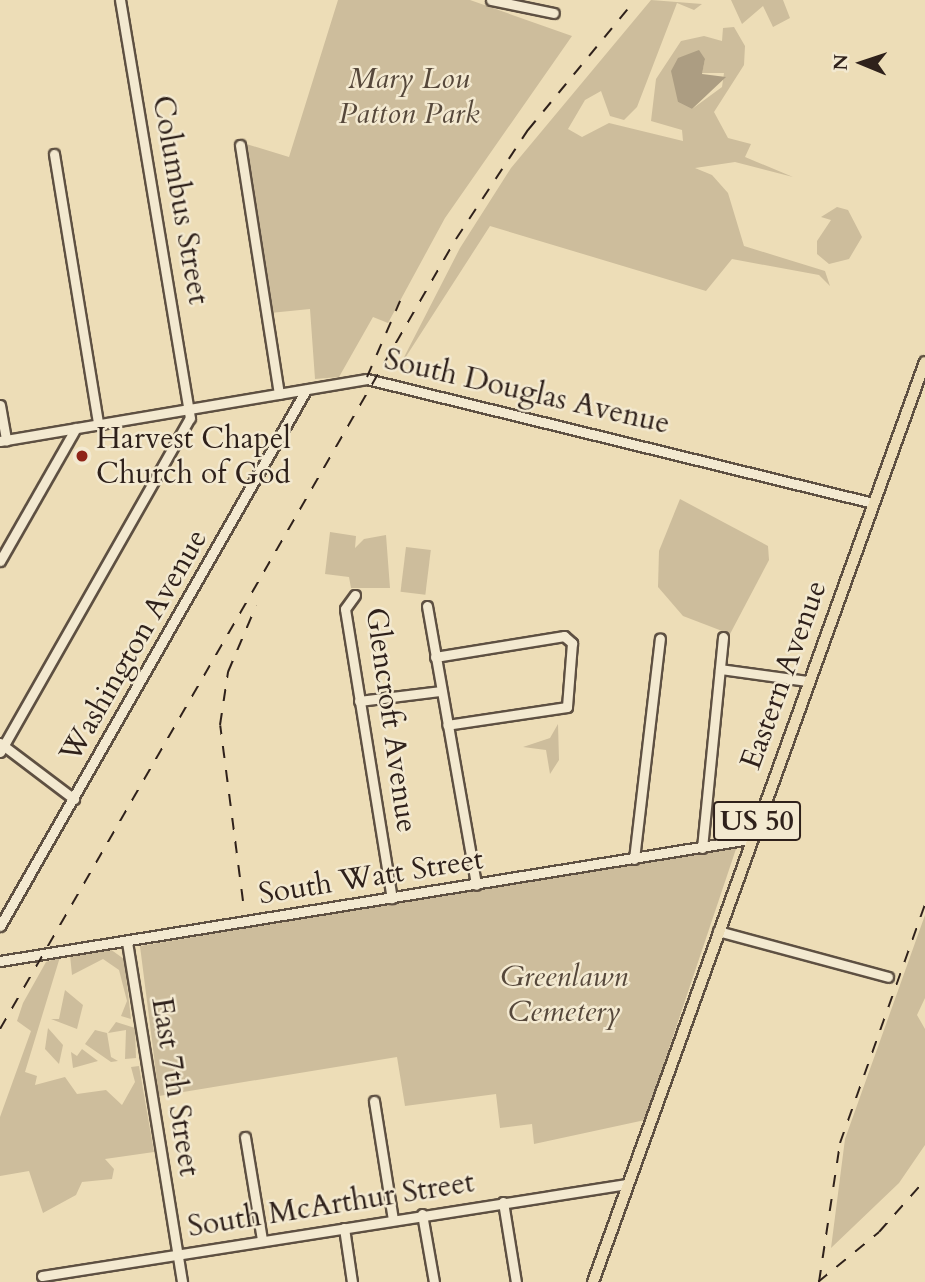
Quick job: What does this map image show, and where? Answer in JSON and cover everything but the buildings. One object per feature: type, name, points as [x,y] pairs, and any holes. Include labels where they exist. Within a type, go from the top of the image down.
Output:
[{"type":"main road","name":"Eastern Avenue","points":[[593,1282],[750,839],[925,362]]},
{"type":"street","name":"Columbus Street","points":[[120,0],[190,409]]},
{"type":"street","points":[[491,0],[554,13]]},
{"type":"street","points":[[240,145],[279,394]]},
{"type":"street","points":[[54,154],[98,425]]},
{"type":"street","name":"South Douglas Avenue","points":[[3,440],[367,379],[873,503]]},
{"type":"street","name":"Washington Avenue","points":[[0,926],[306,390]]},
{"type":"street","points":[[0,405],[3,440]]},
{"type":"street","points":[[74,799],[1,747],[186,428],[190,409]]},
{"type":"street","points":[[0,561],[76,428]]},
{"type":"street","name":"Glencroft Avenue","points":[[355,595],[345,609],[392,898]]},
{"type":"street","points":[[427,606],[477,885]]},
{"type":"street","points":[[435,657],[569,637],[569,706],[559,710],[447,725]]},
{"type":"street","points":[[702,848],[723,637]]},
{"type":"street","points":[[635,859],[660,639]]},
{"type":"street","points":[[720,670],[808,681]]},
{"type":"street","points":[[359,701],[441,691]]},
{"type":"street","name":"South Watt Street","points":[[0,961],[750,839]]},
{"type":"street","points":[[718,931],[888,977]]},
{"type":"street","name":"East 7th Street","points":[[127,942],[182,1282]]},
{"type":"street","points":[[374,1101],[393,1219]]},
{"type":"street","points":[[245,1137],[262,1240]]},
{"type":"street","name":"South McArthur Street","points":[[42,1276],[422,1214],[627,1184]]},
{"type":"street","points":[[503,1202],[516,1282]]},
{"type":"street","points":[[422,1214],[434,1282]]},
{"type":"street","points":[[344,1227],[352,1282]]},
{"type":"green space","name":"Mary Lou Patton Park","points":[[338,0],[470,0],[572,36],[445,218],[388,323],[373,317],[339,377],[315,379],[310,309],[270,313],[243,143],[289,157]]},
{"type":"green space","points":[[651,0],[702,4],[694,10],[677,3],[637,107],[624,120],[610,116],[601,91],[585,100],[568,129],[582,137],[609,123],[683,141],[682,130],[651,121],[656,79],[681,41],[704,36],[722,41],[723,28],[734,27],[745,46],[744,65],[714,112],[728,138],[751,144],[745,157],[793,177],[735,162],[695,168],[712,175],[728,193],[744,246],[825,271],[830,286],[819,275],[732,259],[706,291],[490,226],[398,369],[460,248],[511,168]],"holes":[[[705,59],[702,73],[724,73],[722,87],[692,109],[678,102],[678,93]]]},
{"type":"green space","points":[[731,0],[783,0],[790,18],[773,27],[763,6],[742,24]]},
{"type":"green space","points":[[837,207],[848,210],[862,237],[849,259],[829,264],[817,254],[817,241],[831,220],[821,217]]},
{"type":"green space","points":[[680,499],[768,546],[769,560],[730,634],[683,616],[658,587],[659,551]]},
{"type":"green space","points":[[330,532],[356,536],[355,548],[364,539],[386,535],[390,588],[351,588],[349,577],[325,574]]},
{"type":"green space","points":[[406,547],[431,550],[425,595],[401,592]]},
{"type":"green space","points":[[558,724],[559,760],[550,774],[546,750],[523,747],[550,738]]},
{"type":"green space","name":"Greenlawn Cemetery","points":[[737,846],[645,1120],[534,1144],[532,1124],[500,1128],[496,1094],[405,1106],[397,1057],[159,1096],[140,946]]},
{"type":"green space","points":[[925,915],[925,998],[917,1015],[925,1029],[925,1145],[899,1183],[831,1248],[845,1139]]},
{"type":"green space","points":[[110,949],[124,959],[131,1019],[121,1016],[127,1001],[119,970],[103,959],[72,975],[70,955]]},
{"type":"green space","points":[[60,957],[25,1072],[37,1076],[35,1085],[65,1077],[77,1094],[106,1090],[122,1105],[135,1082],[131,1067],[139,1066],[154,1152],[105,1159],[114,1169],[112,1179],[82,1182],[76,1195],[43,1213],[29,1171],[0,1176],[0,1117],[31,1031],[17,1021],[23,1003],[46,962]]},
{"type":"green space","points":[[65,990],[83,1005],[77,1029],[51,1019],[59,1019]]},
{"type":"green space","points":[[116,1022],[135,1028],[136,1058],[125,1059],[126,1030],[108,1033]]},
{"type":"green space","points":[[48,1028],[63,1045],[59,1064],[45,1049]]},
{"type":"green space","points":[[95,1030],[107,1033],[111,1057],[118,1061],[111,1062],[85,1044]]},
{"type":"green space","points":[[82,1049],[98,1061],[73,1068],[71,1052],[77,1056]]},
{"type":"shaded area","points":[[699,50],[705,59],[702,74],[726,77],[692,109],[678,102],[671,71],[678,58]]},
{"type":"railway","points":[[0,1029],[456,239],[528,130],[635,0]]},
{"type":"railway","points":[[367,377],[400,301]]},
{"type":"railway","points":[[243,901],[220,725],[228,672],[256,606]]},
{"type":"railway","points":[[819,1282],[840,1143],[925,904]]},
{"type":"railway","points":[[818,1282],[879,1232],[925,1180]]},
{"type":"place","name":"Harvest Chapel Church of God","points":[[82,456]]}]
